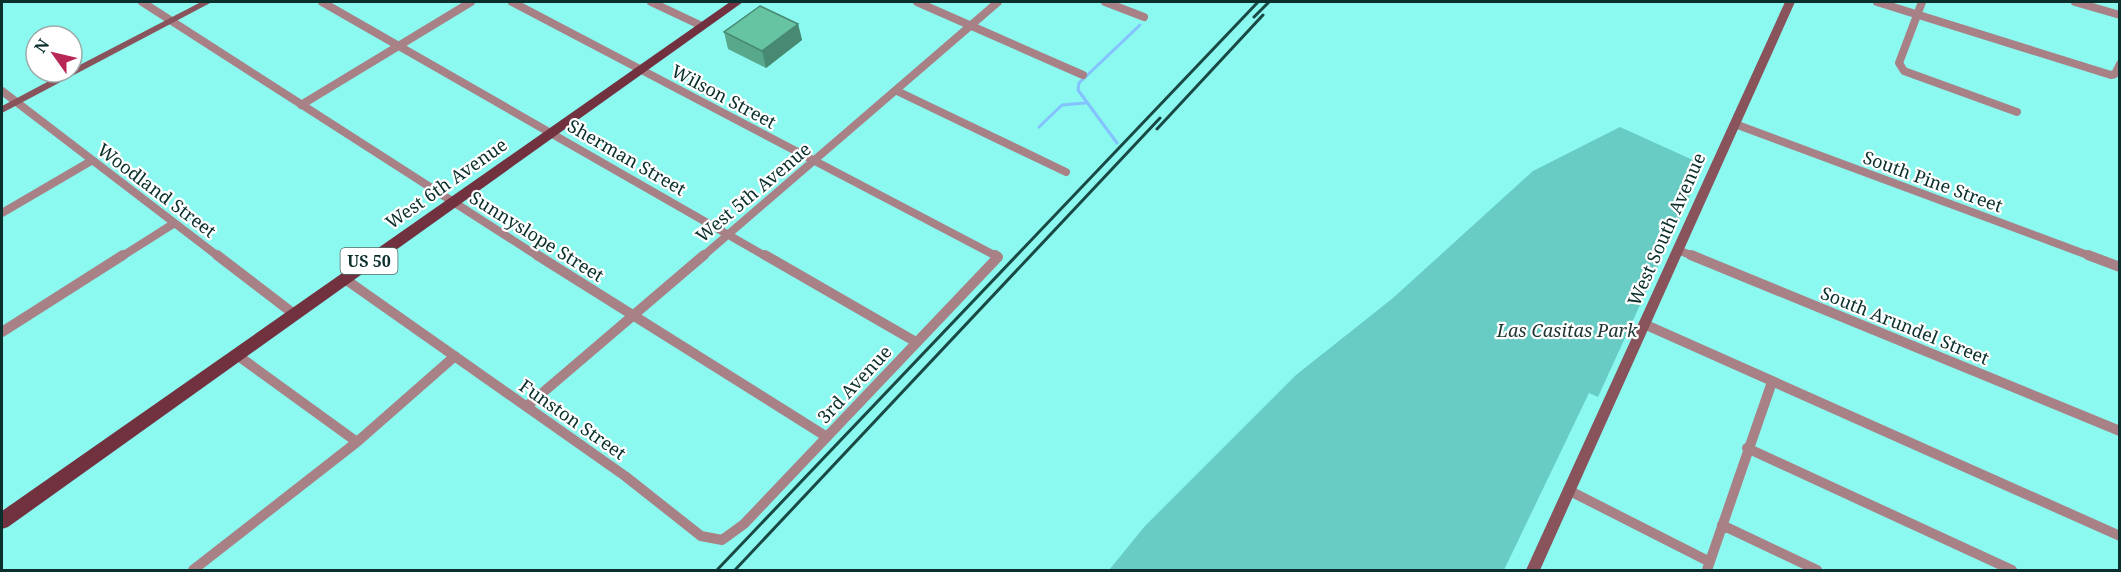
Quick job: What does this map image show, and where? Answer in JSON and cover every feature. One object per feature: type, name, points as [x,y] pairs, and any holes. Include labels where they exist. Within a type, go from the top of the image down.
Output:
[{"type":"main road","points":[[2,110],[207,2]]},
{"type":"main road","name":"West 6th Avenue","points":[[2,521],[736,2]]},
{"type":"main road","name":"West South Avenue","points":[[1533,570],[1790,2]]},
{"type":"street","name":"Sunnyslope Street","points":[[142,2],[453,203],[827,437]]},
{"type":"street","name":"Sherman Street","points":[[322,2],[916,342]]},
{"type":"street","points":[[301,105],[471,2]]},
{"type":"street","name":"Wilson Street","points":[[512,2],[998,257],[958,298]]},
{"type":"street","points":[[651,2],[702,26]]},
{"type":"street","points":[[917,2],[1083,75]]},
{"type":"street","name":"West 5th Avenue","points":[[527,406],[998,2]]},
{"type":"street","points":[[1105,2],[1144,17]]},
{"type":"street","points":[[1877,2],[2111,75],[2115,74],[2120,64]]},
{"type":"street","points":[[1922,2],[1899,63],[1904,71],[2017,112]]},
{"type":"street","points":[[2075,2],[2120,15]]},
{"type":"street","name":"Woodland Street","points":[[2,91],[173,224],[294,314]]},
{"type":"street","points":[[897,91],[1066,172]]},
{"type":"street","name":"South Pine Street","points":[[1735,124],[2120,267]]},
{"type":"street","points":[[2,213],[92,160]]},
{"type":"street","points":[[2,332],[173,224]]},
{"type":"street","name":"South Arundel Street","points":[[1677,250],[2120,431]]},
{"type":"street","name":"Funston Street","points":[[345,279],[625,476],[701,536],[710,540],[722,540],[730,536],[775,492]]},
{"type":"street","name":"3rd Avenue","points":[[775,492],[958,298]]},
{"type":"street","points":[[1644,324],[2120,536]]},
{"type":"street","points":[[237,355],[357,442]]},
{"type":"street","points":[[193,570],[357,442],[455,356]]},
{"type":"street","points":[[1568,490],[1708,566],[1747,448],[1772,382]]},
{"type":"street","points":[[1747,448],[2013,570]]},
{"type":"street","points":[[1722,525],[1817,570]]},
{"type":"green space","name":"Las Casitas Park","points":[[1620,127],[1704,165],[1598,397],[1589,393],[1504,570],[1109,570],[1145,526],[1296,375],[1393,298],[1533,171]]},
{"type":"building","points":[[760,6],[798,24],[762,51],[724,32]]},
{"type":"waterway","points":[[1117,143],[1078,90],[1079,83],[1140,25]]},
{"type":"waterway","points":[[1039,127],[1062,105],[1085,103]]},
{"type":"railway","points":[[717,570],[1258,2]]},
{"type":"railway","points":[[1254,17],[1269,2]]},
{"type":"railway","points":[[1157,129],[1263,15]]},
{"type":"railway","points":[[735,570],[1160,118]]}]
